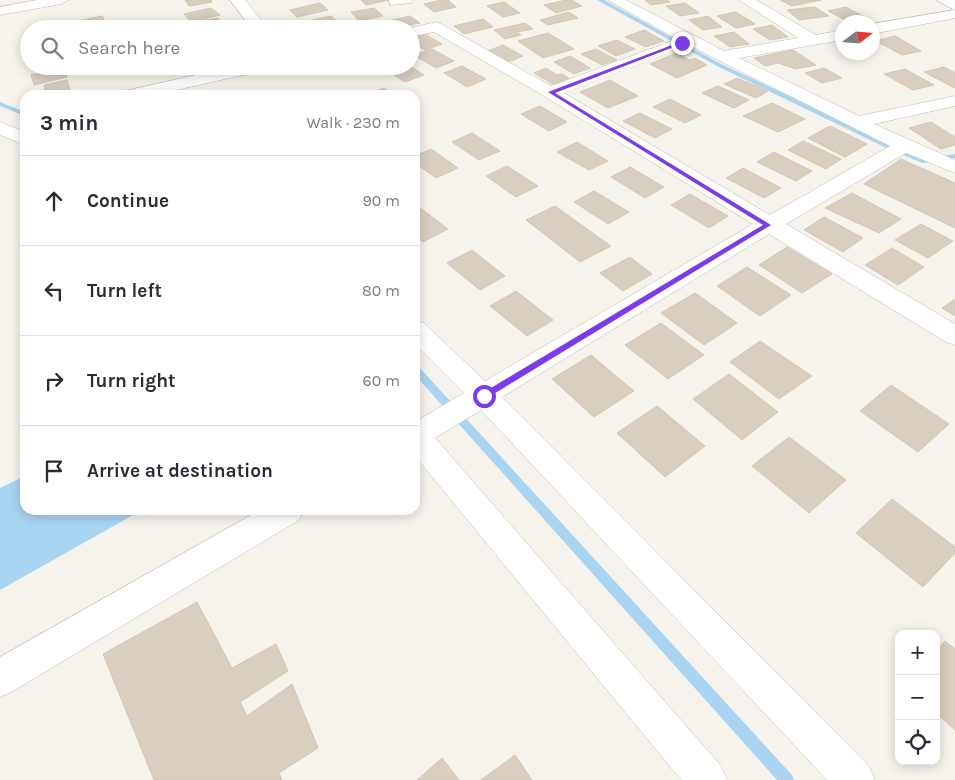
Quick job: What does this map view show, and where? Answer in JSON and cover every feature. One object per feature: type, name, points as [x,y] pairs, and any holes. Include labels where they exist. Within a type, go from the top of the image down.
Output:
[{"type":"street","points":[[0,11],[61,0]]},
{"type":"street","points":[[237,0],[253,20]]},
{"type":"street","points":[[615,0],[682,42],[722,56],[905,146],[955,166]]},
{"type":"street","points":[[746,0],[813,40]]},
{"type":"street","points":[[943,0],[955,6]]},
{"type":"street","points":[[880,28],[955,14]]},
{"type":"street","points":[[420,30],[436,27],[550,92],[955,336]]},
{"type":"street","points":[[722,56],[835,36]]},
{"type":"street","points":[[550,92],[682,42]]},
{"type":"street","points":[[153,90],[219,75]]},
{"type":"street","points":[[857,122],[955,101]]},
{"type":"street","points":[[420,432],[484,396],[768,225],[905,146]]},
{"type":"street","points":[[420,335],[484,396],[855,780]]},
{"type":"street","points":[[420,441],[707,780]]},
{"type":"street","points":[[0,678],[279,515]]},
{"type":"water","points":[[20,478],[20,515],[133,515],[0,590],[0,488]]},
{"type":"building","points":[[185,0],[211,0],[212,2],[189,6]]},
{"type":"building","points":[[361,0],[389,0],[366,5]]},
{"type":"building","points":[[448,0],[456,7],[434,12],[424,4]]},
{"type":"building","points":[[572,0],[582,6],[556,13],[544,5]]},
{"type":"building","points":[[645,0],[667,0],[670,2],[651,5]]},
{"type":"building","points":[[780,0],[821,0],[792,6]]},
{"type":"building","points":[[504,2],[520,13],[503,17],[487,6]]},
{"type":"building","points":[[320,3],[328,10],[297,17],[290,10]]},
{"type":"building","points":[[685,3],[699,13],[680,16],[666,6]]},
{"type":"building","points":[[815,7],[829,16],[799,20],[787,10]]},
{"type":"building","points":[[846,7],[861,15],[836,15],[828,11]]},
{"type":"building","points":[[211,8],[220,15],[199,20],[189,20],[184,14]]},
{"type":"building","points":[[374,8],[383,16],[358,20],[351,12]]},
{"type":"building","points":[[569,12],[578,18],[548,25],[540,20]]},
{"type":"building","points":[[736,12],[755,24],[736,28],[717,16]]},
{"type":"building","points":[[102,16],[104,20],[83,20]]},
{"type":"building","points":[[331,16],[336,20],[312,20]]},
{"type":"building","points":[[410,16],[416,20],[393,20]]},
{"type":"building","points":[[708,16],[722,27],[703,30],[689,20]]},
{"type":"building","points":[[483,19],[493,27],[464,34],[454,26]]},
{"type":"building","points":[[525,23],[533,29],[517,32],[521,35],[505,39],[494,30]]},
{"type":"building","points":[[772,25],[788,37],[770,40],[753,29]]},
{"type":"building","points":[[644,30],[664,41],[646,47],[625,37]]},
{"type":"building","points":[[420,32],[442,44],[425,50],[420,47]]},
{"type":"building","points":[[734,32],[749,44],[730,47],[714,36]]},
{"type":"building","points":[[548,33],[574,49],[543,58],[518,41]]},
{"type":"building","points":[[895,36],[921,51],[902,55],[880,43],[880,40]]},
{"type":"building","points":[[617,40],[635,49],[616,56],[598,46]]},
{"type":"building","points":[[503,45],[523,56],[508,62],[488,51]]},
{"type":"building","points":[[432,49],[454,61],[436,68],[420,59],[420,53]]},
{"type":"building","points":[[596,49],[617,60],[602,65],[581,54]]},
{"type":"building","points":[[793,50],[816,65],[796,69],[778,63],[765,66],[754,58]]},
{"type":"building","points":[[676,53],[689,60],[695,58],[707,65],[677,78],[650,64]]},
{"type":"building","points":[[570,56],[590,68],[574,74],[554,62]]},
{"type":"building","points":[[462,66],[486,79],[467,87],[444,73]]},
{"type":"building","points":[[944,67],[955,73],[955,88],[924,72]]},
{"type":"building","points":[[546,68],[557,75],[562,74],[570,79],[554,85],[534,73]]},
{"type":"building","points":[[824,68],[842,78],[822,83],[805,73]]},
{"type":"building","points":[[905,69],[934,85],[913,90],[884,74]]},
{"type":"building","points":[[420,72],[424,75],[405,82],[394,75],[420,75]]},
{"type":"building","points":[[31,75],[66,75],[67,77],[34,85]]},
{"type":"building","points":[[737,78],[768,91],[756,98],[724,84]]},
{"type":"building","points":[[67,80],[70,90],[45,90],[44,85]]},
{"type":"building","points":[[610,80],[638,96],[608,108],[580,92]]},
{"type":"building","points":[[718,86],[749,100],[734,108],[702,93]]},
{"type":"building","points":[[670,99],[701,115],[685,123],[653,107]]},
{"type":"building","points":[[772,103],[805,119],[778,132],[743,116]]},
{"type":"building","points":[[540,106],[567,122],[549,131],[521,114]]},
{"type":"building","points":[[640,113],[672,129],[655,138],[623,121]]},
{"type":"building","points":[[931,122],[955,137],[955,145],[941,149],[909,128]]},
{"type":"building","points":[[830,126],[867,144],[845,157],[808,138]]},
{"type":"building","points":[[472,133],[500,151],[479,160],[452,142]]},
{"type":"building","points":[[803,141],[841,159],[826,169],[788,150]]},
{"type":"building","points":[[577,142],[608,161],[589,170],[557,152]]},
{"type":"building","points":[[431,149],[458,168],[436,178],[420,167],[420,154]]},
{"type":"building","points":[[774,152],[812,171],[796,181],[757,162]]},
{"type":"building","points":[[901,159],[955,183],[955,228],[864,184]]},
{"type":"building","points":[[507,166],[538,186],[516,197],[486,176]]},
{"type":"building","points":[[630,167],[664,187],[645,198],[611,177]]},
{"type":"building","points":[[743,168],[781,188],[764,198],[726,178]]},
{"type":"building","points":[[594,191],[629,212],[608,224],[574,202]]},
{"type":"building","points":[[852,193],[901,219],[879,233],[825,208]]},
{"type":"building","points":[[690,194],[728,216],[709,228],[671,205]]},
{"type":"building","points":[[555,206],[611,246],[580,262],[526,220]]},
{"type":"building","points":[[420,208],[448,229],[423,242],[420,239]]},
{"type":"building","points":[[824,217],[863,238],[843,252],[804,230]]},
{"type":"building","points":[[921,224],[953,241],[928,258],[895,240]]},
{"type":"building","points":[[787,247],[832,274],[802,293],[759,265]]},
{"type":"building","points":[[892,248],[924,267],[898,285],[865,265]]},
{"type":"building","points":[[472,250],[505,276],[480,290],[447,263]]},
{"type":"building","points":[[630,257],[652,274],[623,291],[600,273]]},
{"type":"building","points":[[747,267],[791,295],[760,316],[717,286]]},
{"type":"building","points":[[516,291],[553,320],[527,336],[490,306]]},
{"type":"building","points":[[695,293],[737,323],[704,345],[661,313]]},
{"type":"building","points":[[955,299],[955,316],[942,308]]},
{"type":"building","points":[[661,323],[704,355],[668,379],[625,345]]},
{"type":"building","points":[[760,341],[812,376],[779,399],[730,362]]},
{"type":"building","points":[[591,355],[634,391],[594,417],[552,379]]},
{"type":"building","points":[[729,374],[778,412],[742,440],[693,399]]},
{"type":"building","points":[[891,385],[949,424],[918,452],[860,411]]},
{"type":"building","points":[[657,406],[705,446],[665,477],[617,433]]},
{"type":"building","points":[[789,437],[846,480],[809,513],[752,466]]},
{"type":"building","points":[[892,499],[955,547],[955,553],[923,587],[856,533]]},
{"type":"building","points":[[197,602],[232,668],[276,644],[288,671],[240,702],[247,716],[292,684],[318,748],[279,773],[282,780],[154,780],[103,654]]},
{"type":"building","points":[[945,641],[955,649],[955,730],[940,717],[940,647]]},
{"type":"building","points":[[515,755],[532,780],[481,780]]},
{"type":"building","points":[[442,758],[459,780],[417,780]]},
{"type":"waterway","points":[[600,0],[719,65],[900,151],[923,161],[955,156]]},
{"type":"waterway","points":[[0,104],[20,112]]},
{"type":"waterway","points":[[420,375],[787,780]]},
{"type":"route","points":[[484,396],[768,225],[550,92],[682,43]]}]
